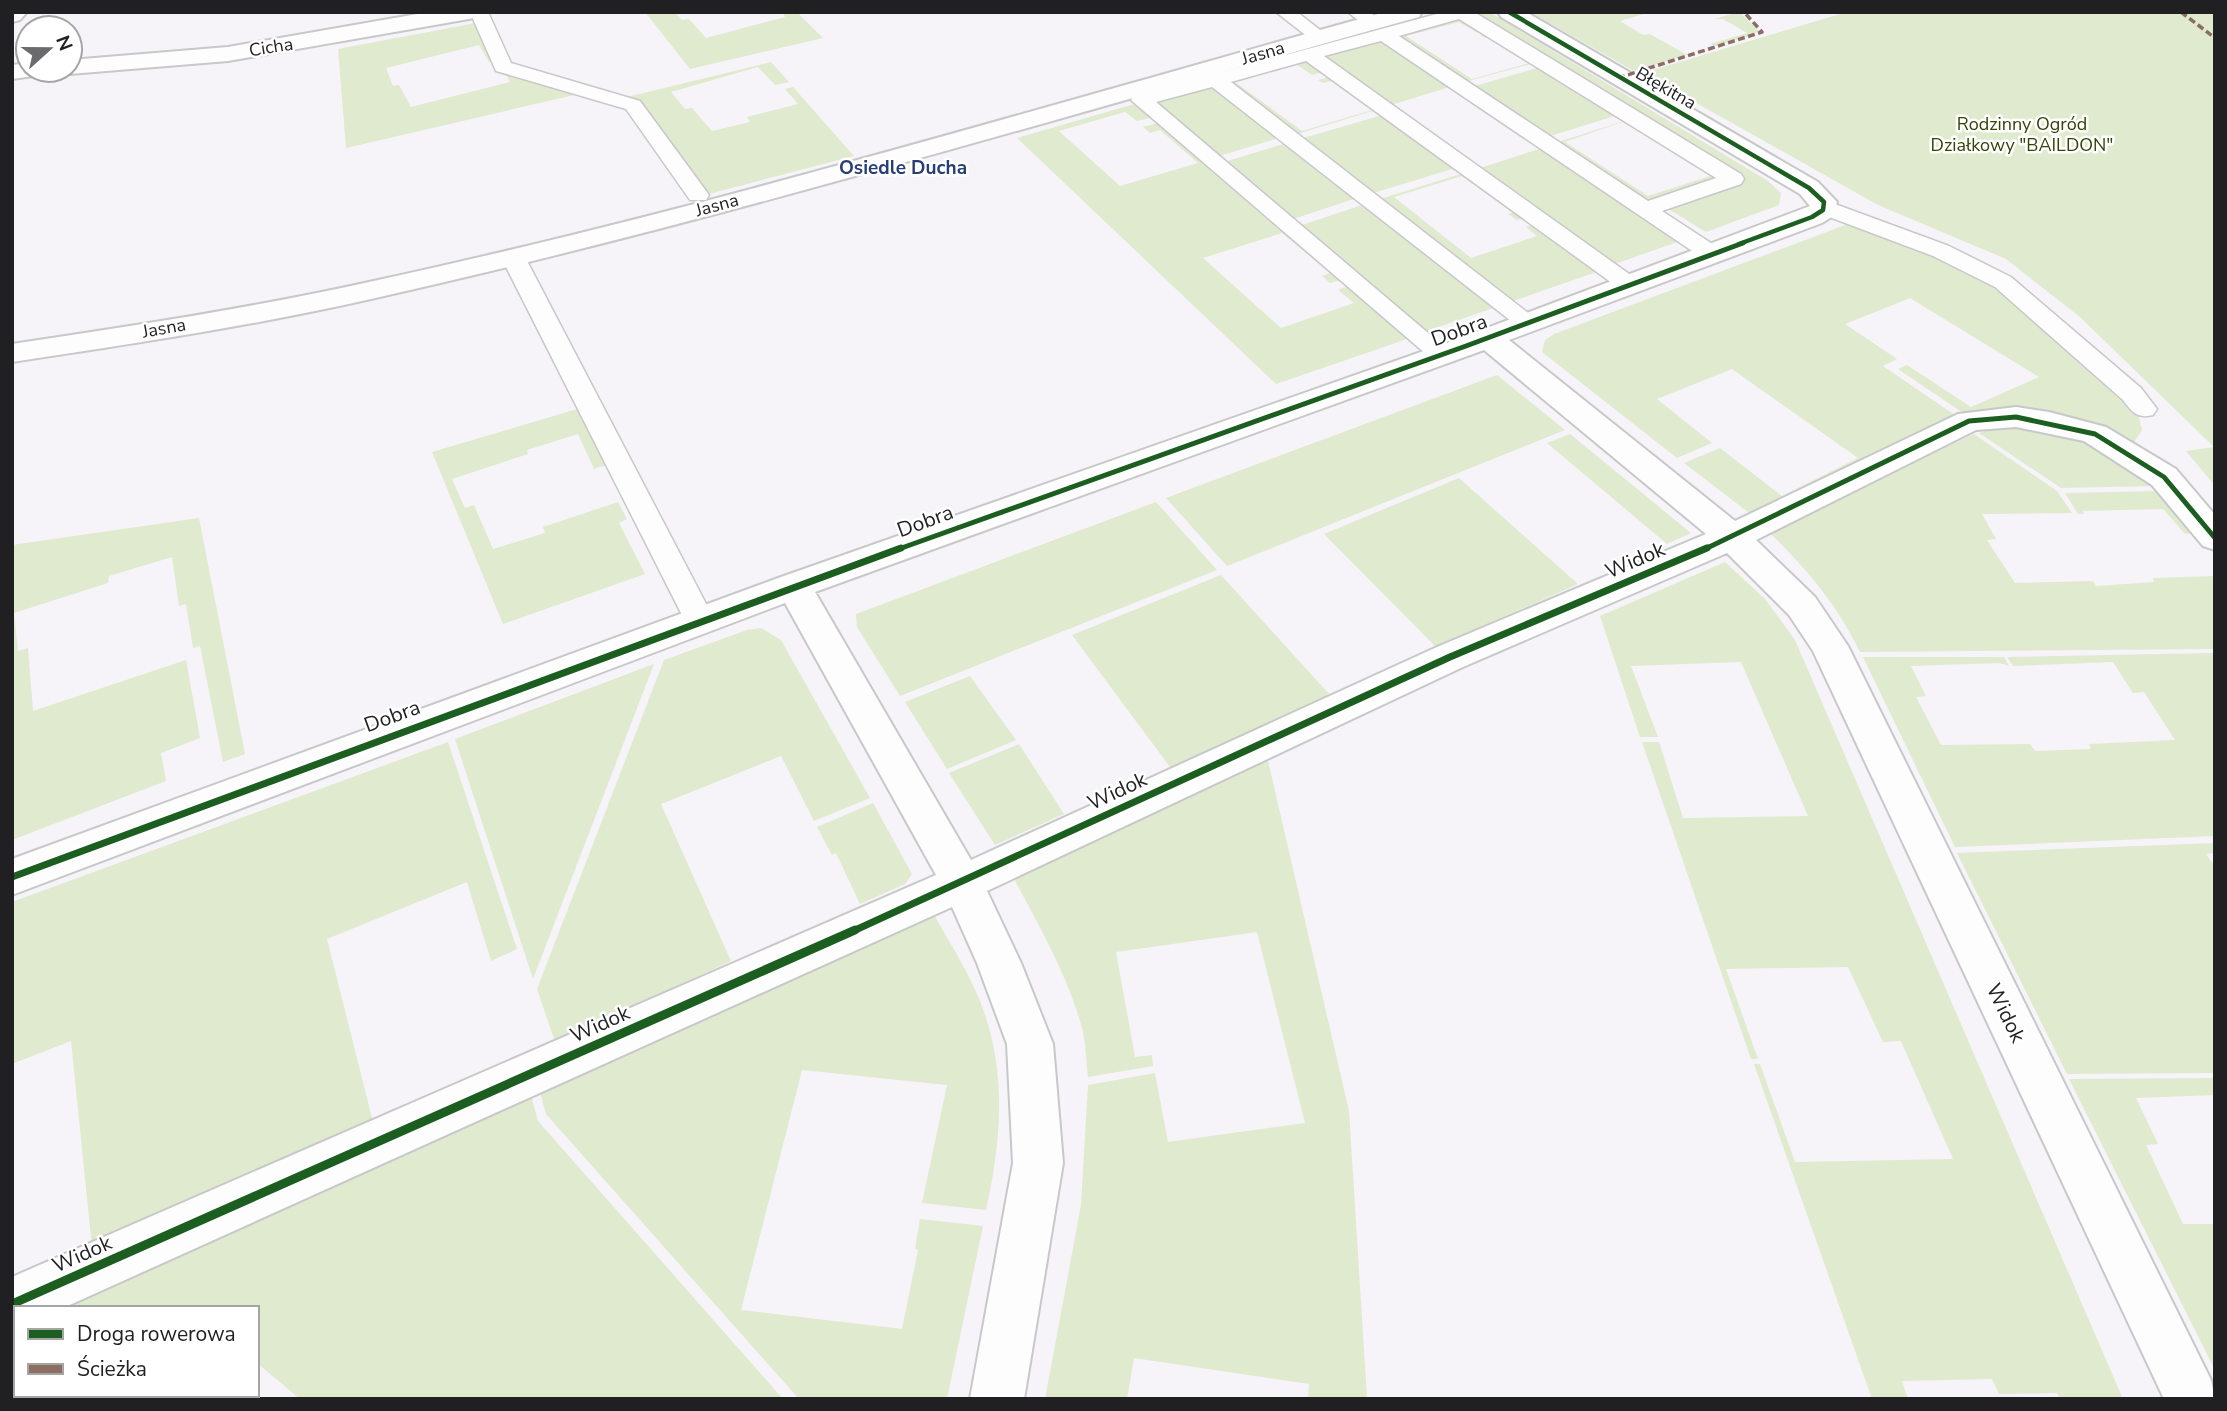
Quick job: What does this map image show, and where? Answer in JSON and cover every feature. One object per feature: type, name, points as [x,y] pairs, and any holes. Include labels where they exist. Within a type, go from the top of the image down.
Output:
[{"type":"street","name":"Cicha","points":[[84,66],[228,54],[469,12]]},
{"type":"street","name":"Jasna","points":[[12,353],[281,308],[514,259],[1315,46],[1371,23],[1411,12]]},
{"type":"street","name":"Błękitna","points":[[1509,12],[1817,198]]},
{"type":"street","name":"Dobra","points":[[12,877],[794,586],[1631,286],[1820,214],[1817,198]]},
{"type":"street","name":"Widok","points":[[1488,338],[1732,537],[1802,606],[1829,646],[2192,1399]]},
{"type":"street","name":"Widok","points":[[12,1304],[962,883],[1450,657],[1732,537],[1969,421],[2015,417],[2049,422],[2095,434],[2164,477],[2215,538]]},
{"type":"street","points":[[794,586],[962,883],[999,963],[1030,1044],[1038,1163],[996,1399]]},
{"type":"lane","points":[[479,12],[503,67],[633,105],[698,195]]},
{"type":"lane","points":[[1285,12],[1315,46],[1631,286]]},
{"type":"lane","points":[[1371,23],[1462,13],[1733,179],[1646,209]]},
{"type":"lane","points":[[1371,23],[1712,254]]},
{"type":"lane","points":[[1315,46],[1216,80],[1141,100],[1442,355]]},
{"type":"lane","points":[[1216,80],[1529,323]]},
{"type":"lane","points":[[1817,198],[1941,251],[2003,282],[2132,394],[2144,409]]},
{"type":"lane","points":[[514,259],[700,621]]},
{"type":"green space","points":[[645,12],[675,12],[682,20],[689,19],[706,38],[785,17],[782,12],[797,12],[823,38],[690,69]]},
{"type":"green space","points":[[1489,12],[1768,181],[1781,193],[1779,205],[1706,232],[1665,207],[1738,180],[1467,14]]},
{"type":"green space","points":[[1530,12],[1651,12],[1620,21],[1687,55],[1634,71]]},
{"type":"green space","points":[[1739,12],[1759,31],[1714,46],[1710,44],[1747,33],[1723,19],[1714,19]]},
{"type":"green space","name":"Rodzinny Ogród Działkowy \"BAILDON\"","points":[[1838,12],[2215,12],[2215,486],[2186,451],[2214,447],[2080,317],[2006,259],[1878,205],[1643,73],[1840,14]]},
{"type":"green space","points":[[1461,15],[1487,30],[1478,33],[1459,22],[1406,36],[1472,79],[1533,62],[1492,36],[1485,38],[1480,35],[1490,32],[1538,62],[1461,83],[1387,35]]},
{"type":"green space","points":[[476,23],[495,61],[489,62],[479,45],[386,68],[393,86],[399,85],[411,107],[510,82],[505,72],[574,95],[346,148],[338,49]]},
{"type":"green space","points":[[1381,38],[1453,86],[1388,106],[1317,55]]},
{"type":"green space","points":[[1308,58],[1326,71],[1312,75],[1296,64],[1235,82],[1302,131],[1372,110],[1331,81],[1323,83],[1318,80],[1333,76],[1379,109],[1294,135],[1222,81]]},
{"type":"green space","points":[[771,62],[789,82],[775,85],[758,67],[671,92],[685,109],[692,108],[712,131],[750,122],[747,117],[798,104],[785,89],[793,87],[854,156],[709,194],[642,102],[623,98]]},
{"type":"green space","points":[[1544,66],[1621,114],[1544,138],[1468,88]]},
{"type":"green space","points":[[1213,83],[1282,137],[1216,157],[1148,101]]},
{"type":"green space","points":[[1138,103],[1154,117],[1137,121],[1125,112],[1059,131],[1120,186],[1198,163],[1160,130],[1150,133],[1143,127],[1161,122],[1345,279],[1330,283],[1322,276],[1330,273],[1282,233],[1203,258],[1281,328],[1354,303],[1338,290],[1352,285],[1413,337],[1276,384],[1017,138]]},
{"type":"green space","points":[[1386,114],[1459,167],[1370,194],[1300,139]]},
{"type":"green space","points":[[1630,119],[1683,152],[1676,154],[1673,152],[1677,150],[1628,120],[1565,142],[1648,196],[1710,176],[1682,157],[1689,155],[1724,177],[1644,205],[1552,144]]},
{"type":"green space","points":[[1290,142],[1360,197],[1290,220],[1221,163]]},
{"type":"green space","points":[[1545,147],[1683,240],[1612,265],[1477,169]]},
{"type":"green space","points":[[1467,172],[1528,216],[1517,220],[1508,214],[1515,212],[1465,175],[1394,197],[1471,258],[1537,236],[1526,227],[1538,223],[1602,270],[1510,302],[1377,200]]},
{"type":"green space","points":[[1368,203],[1499,306],[1424,332],[1299,226]]},
{"type":"green space","points":[[1856,221],[1985,275],[2137,409],[2142,430],[2129,450],[1969,417],[1898,369],[1907,365],[1971,407],[2039,377],[1910,298],[1845,324],[1897,359],[1883,366],[1962,420],[1757,519],[1684,463],[1720,448],[1782,496],[1858,458],[1732,369],[1657,399],[1712,443],[1677,458],[1542,352],[1545,340],[1554,334]]},
{"type":"green space","points":[[1497,375],[1565,430],[1227,566],[1166,498]]},
{"type":"green space","points":[[584,407],[612,463],[594,469],[578,434],[452,479],[465,508],[474,505],[493,549],[545,533],[543,527],[618,502],[627,519],[619,523],[645,574],[503,624],[432,452]]},
{"type":"green space","points":[[2008,425],[2085,439],[2155,486],[2061,488],[1979,433]]},
{"type":"green space","points":[[1570,434],[1691,533],[1667,544],[1547,443]]},
{"type":"green space","points":[[1974,434],[2057,491],[2072,513],[1982,514],[1996,539],[1987,540],[2015,583],[2093,581],[2096,586],[2154,582],[2153,578],[2215,576],[2215,649],[1860,652],[1820,587],[1768,531]]},
{"type":"green space","points":[[1459,478],[1578,584],[1436,647],[1324,534]]},
{"type":"green space","points":[[2159,491],[2194,533],[2185,534],[2163,509],[2083,511],[2084,514],[2078,514],[2065,493]]},
{"type":"green space","points":[[1156,502],[1217,570],[900,696],[857,627],[856,614]]},
{"type":"green space","points":[[199,518],[245,754],[223,762],[200,646],[193,648],[186,604],[179,606],[172,557],[109,576],[108,583],[14,613],[18,651],[28,648],[33,711],[186,660],[200,738],[161,753],[166,781],[12,840],[12,545]]},
{"type":"green space","points":[[1725,562],[1765,599],[1795,640],[2123,1399],[2060,1399],[2057,1393],[1999,1394],[1992,1379],[1902,1381],[1908,1399],[1872,1399],[1754,1064],[1760,1064],[1795,1162],[1953,1159],[1901,1041],[1883,1042],[1848,967],[1726,969],[1758,1059],[1751,1059],[1642,742],[1659,742],[1683,818],[1808,816],[1741,662],[1631,666],[1658,737],[1640,737],[1600,616]]},
{"type":"green space","points":[[1221,575],[1330,695],[1170,767],[1072,635]]},
{"type":"green space","points":[[761,628],[781,640],[870,798],[814,821],[781,756],[661,804],[731,961],[555,1042],[537,989],[664,660],[747,630]]},
{"type":"green space","points":[[2215,653],[2215,836],[1955,847],[1863,657],[2004,657],[2009,666],[2000,663],[1911,666],[1926,696],[1916,697],[1941,745],[2030,744],[2035,751],[2091,749],[2089,744],[2175,740],[2144,692],[2133,693],[2113,662],[2013,666],[2007,657]]},
{"type":"green space","points":[[654,664],[533,979],[455,739]]},
{"type":"green space","points":[[970,676],[1016,740],[947,769],[905,702]]},
{"type":"green space","points":[[448,742],[517,949],[491,961],[467,882],[327,939],[373,1122],[92,1247],[71,1041],[12,1064],[12,902]]},
{"type":"green space","points":[[1019,744],[1064,814],[995,845],[949,773]]},
{"type":"green space","points":[[1265,748],[1349,1111],[1367,1399],[1308,1399],[1309,1384],[1134,1358],[1127,1399],[1045,1399],[1081,1205],[1088,1085],[1155,1073],[1168,1142],[1305,1123],[1257,932],[1116,952],[1135,1057],[1152,1055],[1153,1066],[1088,1077],[1082,1028],[1067,986],[1049,945],[1007,866]]},
{"type":"green space","points":[[873,803],[912,874],[905,884],[860,904],[836,853],[832,855],[817,827]]},
{"type":"green space","points":[[2215,843],[2215,853],[2206,854],[2215,867],[2215,1073],[2067,1074],[1957,853]]},
{"type":"green space","points":[[929,906],[974,987],[992,1039],[999,1088],[999,1113],[995,1162],[986,1210],[922,1203],[947,1085],[802,1070],[741,1310],[902,1329],[918,1250],[915,1249],[920,1219],[983,1226],[947,1399],[799,1399],[546,1114],[537,1081]]},
{"type":"green space","points":[[2215,1078],[2215,1095],[2136,1098],[2158,1144],[2146,1145],[2183,1224],[2215,1224],[2215,1370],[2069,1079]]},
{"type":"green space","points":[[528,1085],[538,1121],[783,1399],[300,1399],[259,1365],[259,1306],[31,1306]]},
{"type":"green space","points":[[12,1314],[14,1397],[126,1397],[12,1399]]},
{"type":"marked path","points":[[1618,78],[1762,32],[1744,12]]},
{"type":"marked path","points":[[2181,12],[2215,38]]},
{"type":"cycle path","points":[[12,877],[794,586],[1466,346],[1812,217],[1823,210],[1824,202],[1809,188],[1509,12]]},
{"type":"cycle path","points":[[12,1304],[962,883],[1450,657],[1732,537],[1969,421],[2016,417],[2095,434],[2164,477],[2215,538]]},
{"type":"district","name":"Osiedle Ducha","points":[[903,167]]}]
